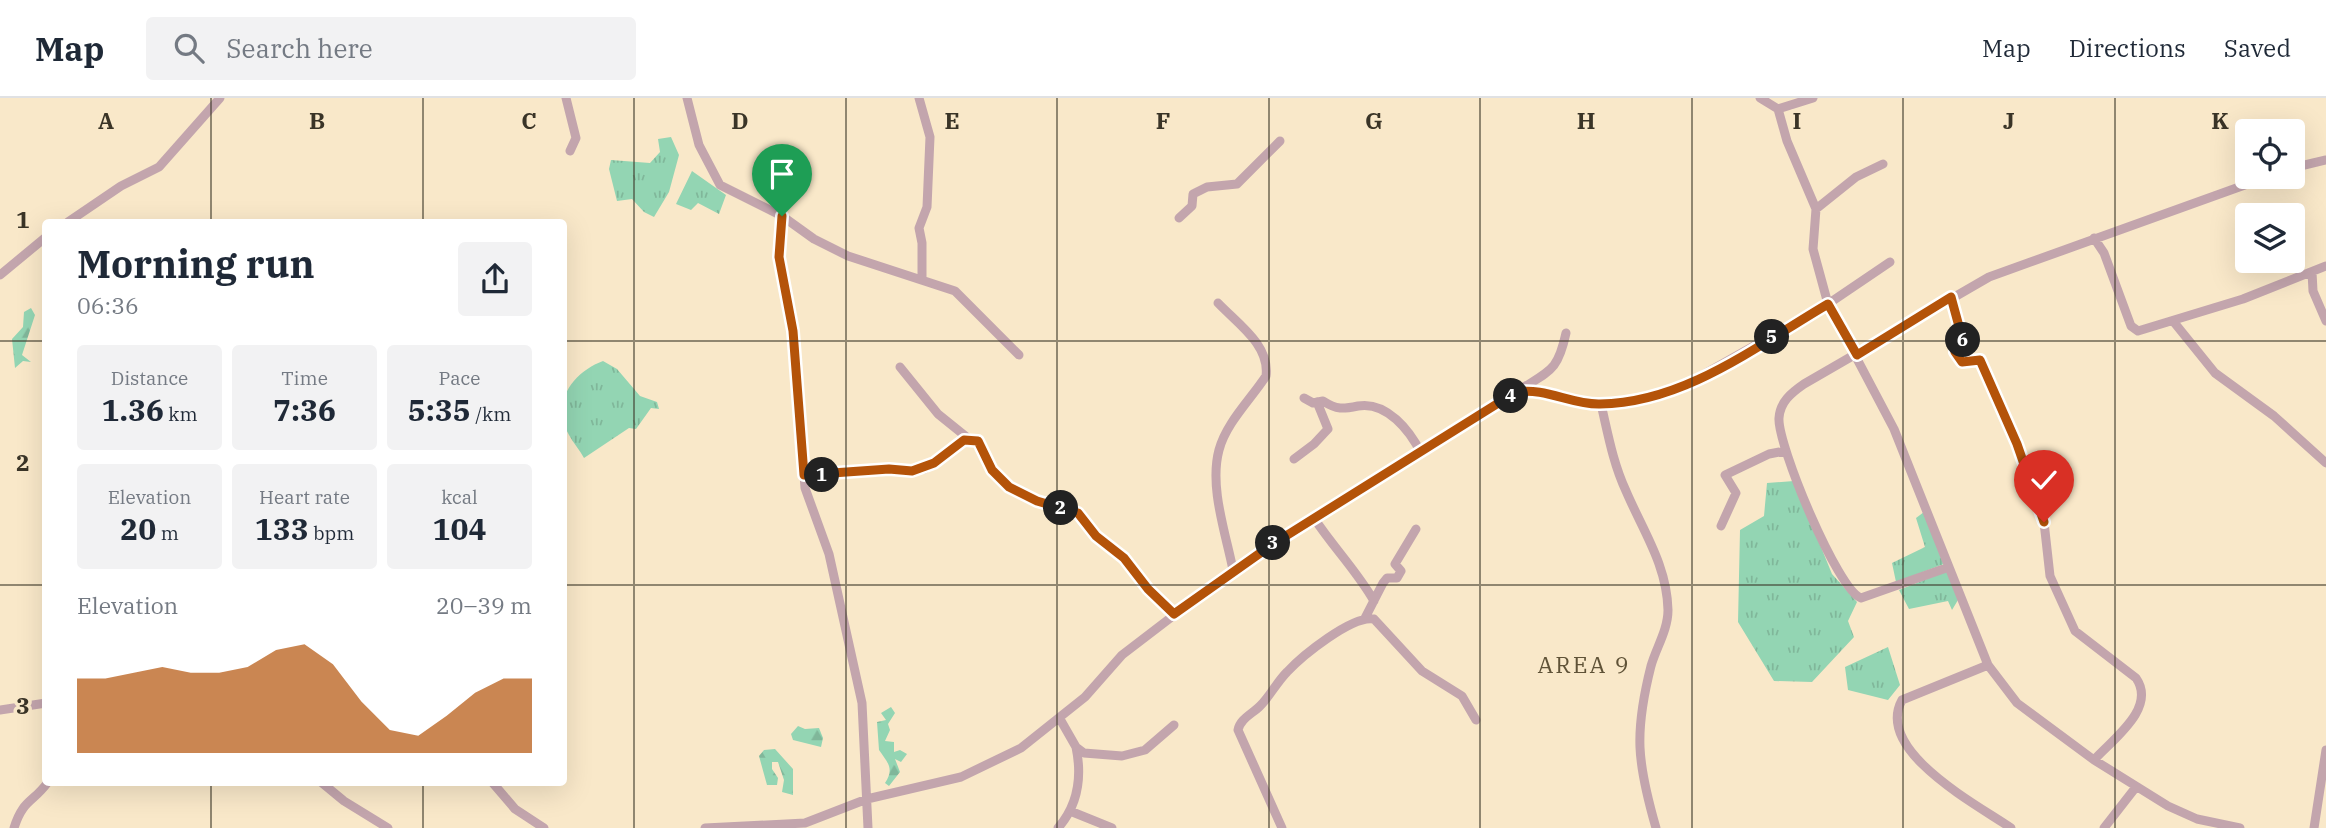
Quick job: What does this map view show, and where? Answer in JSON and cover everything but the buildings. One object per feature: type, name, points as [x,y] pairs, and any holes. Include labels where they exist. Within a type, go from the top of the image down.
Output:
[{"type":"street","points":[[72,219],[121,186],[159,167],[220,98]]},
{"type":"street","points":[[566,98],[576,138],[570,151]]},
{"type":"street","points":[[687,98],[699,145],[715,178],[735,195],[782,216],[814,239],[848,256],[956,291],[1019,355]]},
{"type":"street","points":[[919,98],[930,137],[927,207],[919,228],[922,243],[922,280]]},
{"type":"street","points":[[1760,98],[1778,109],[1787,141],[1816,209],[1813,248],[1828,304],[1894,429],[1988,665],[2017,703],[2094,760],[2136,787],[2197,819],[2240,828]]},
{"type":"street","points":[[1778,109],[1813,98]]},
{"type":"street","points":[[1179,218],[1192,206],[1193,194],[1207,187],[1237,184],[1280,141]]},
{"type":"street","points":[[2305,165],[2326,160]]},
{"type":"street","points":[[1816,209],[1856,177],[1882,164]]},
{"type":"street","points":[[1950,567],[1861,598],[1851,593],[1836,571],[1785,451],[1779,430],[1783,403],[1804,384],[1951,297],[2000,272],[2235,188]]},
{"type":"street","points":[[782,216],[779,257],[793,331],[804,475],[813,513],[829,555],[862,703],[868,828]]},
{"type":"street","points":[[2094,238],[2104,253],[2131,326],[2145,331],[2163,321],[2173,321],[2326,266]]},
{"type":"street","points":[[0,275],[42,240]]},
{"type":"street","points":[[1516,392],[1530,391],[1601,404],[1657,396],[1678,389],[1828,304],[1890,262]]},
{"type":"street","points":[[2312,272],[2313,291],[2326,321]]},
{"type":"street","points":[[1951,297],[1963,341],[1955,352],[1962,362],[1980,360],[2017,444],[2044,522],[2050,576],[2068,621],[2075,631],[2136,678],[2141,685],[2144,695],[2138,711],[2094,760]]},
{"type":"street","points":[[1218,303],[1257,343],[1268,365],[1266,376],[1225,436],[1219,451],[1220,506],[1233,570]]},
{"type":"street","points":[[2173,321],[2215,373],[2274,416],[2326,463]]},
{"type":"street","points":[[705,828],[805,823],[867,799],[961,777],[1021,748],[1060,719],[1122,655],[1233,570],[1551,371],[1562,354],[1566,333]]},
{"type":"street","points":[[900,367],[939,414],[969,439],[978,441],[992,470],[1009,487],[1037,501],[1078,513],[1096,536],[1124,558],[1148,589],[1174,614]]},
{"type":"street","points":[[1304,398],[1347,410],[1360,405],[1394,417],[1406,427],[1421,453]]},
{"type":"street","points":[[1294,459],[1328,429],[1317,402]]},
{"type":"street","points":[[1601,404],[1613,461],[1656,553],[1666,589],[1666,622],[1653,659],[1638,723],[1641,768],[1656,828]]},
{"type":"street","points":[[804,475],[925,469],[969,439]]},
{"type":"street","points":[[1721,526],[1736,494],[1726,475],[1769,454],[1785,451]]},
{"type":"street","points":[[1314,518],[1341,558],[1360,575],[1374,601]]},
{"type":"street","points":[[1282,828],[1238,730],[1239,724],[1260,706],[1287,671],[1317,646],[1365,618],[1382,583],[1387,578],[1397,578],[1401,571],[1395,564],[1416,529]]},
{"type":"street","points":[[1365,618],[1374,619],[1390,639],[1428,676],[1462,696],[1476,720]]},
{"type":"street","points":[[1988,665],[1902,700],[1897,710],[1898,726],[1907,746],[1924,769],[1997,824],[2011,828]]},
{"type":"street","points":[[0,710],[42,704]]},
{"type":"street","points":[[1058,828],[1070,811],[1080,770],[1076,747],[1060,719]]},
{"type":"street","points":[[1076,747],[1084,752],[1135,755],[1164,736],[1174,725]]},
{"type":"street","points":[[2314,828],[2326,750]]},
{"type":"street","points":[[13,828],[26,802],[45,786]]},
{"type":"street","points":[[326,786],[344,801],[388,828]]},
{"type":"street","points":[[495,786],[515,809],[544,828]]},
{"type":"street","points":[[2104,828],[2136,787]]},
{"type":"street","points":[[1070,811],[1112,828]]},
{"type":"green space","points":[[671,137],[679,155],[669,192],[654,217],[644,212],[632,199],[617,201],[609,169],[611,160],[650,163],[660,152],[658,139]]},
{"type":"green space","points":[[692,171],[726,195],[719,214],[698,203],[691,210],[676,204]]},
{"type":"green space","points":[[31,308],[35,315],[22,355],[31,362],[23,361],[15,368],[12,339],[23,327],[24,312]]},
{"type":"green space","points":[[603,361],[617,369],[640,396],[657,402],[659,409],[651,408],[636,429],[629,428],[584,458],[567,429],[567,392],[574,381],[592,366]]},
{"type":"green space","points":[[1794,481],[1832,574],[1857,602],[1848,621],[1854,637],[1812,682],[1774,681],[1738,622],[1740,530],[1764,516],[1767,483]]},
{"type":"green space","points":[[1924,512],[1944,564],[1896,582],[1892,563],[1925,547],[1916,518]]},
{"type":"green space","points":[[1947,571],[1958,600],[1952,610],[1948,601],[1909,609],[1899,590]]},
{"type":"green space","points":[[1888,647],[1900,685],[1888,700],[1848,690],[1845,667]]},
{"type":"green space","points":[[891,707],[895,713],[888,724],[890,730],[885,741],[894,742],[894,752],[900,750],[907,754],[901,762],[895,759],[900,772],[889,786],[885,783],[890,769],[879,750],[877,722],[886,720],[881,713]]},
{"type":"green space","points":[[798,726],[805,729],[819,728],[823,738],[821,747],[793,740],[791,734]]},
{"type":"green space","points":[[775,749],[793,769],[793,795],[782,792],[784,780],[778,762],[772,762],[772,769],[778,778],[777,785],[767,785],[759,756],[764,750]]},
{"type":"district","name":"AREA 9","points":[[1584,664]]},
{"type":"route","points":[[782,216],[779,232],[780,271],[793,331],[804,475],[925,469],[964,440],[978,441],[992,470],[1009,487],[1037,501],[1078,513],[1096,536],[1124,558],[1148,589],[1174,614],[1273,544],[1452,435],[1516,392],[1530,391],[1601,404],[1657,396],[1678,389],[1724,365],[1828,304],[1857,355],[1951,297],[1963,341],[1955,352],[1962,362],[1980,360],[2017,444],[2044,522]]}]
